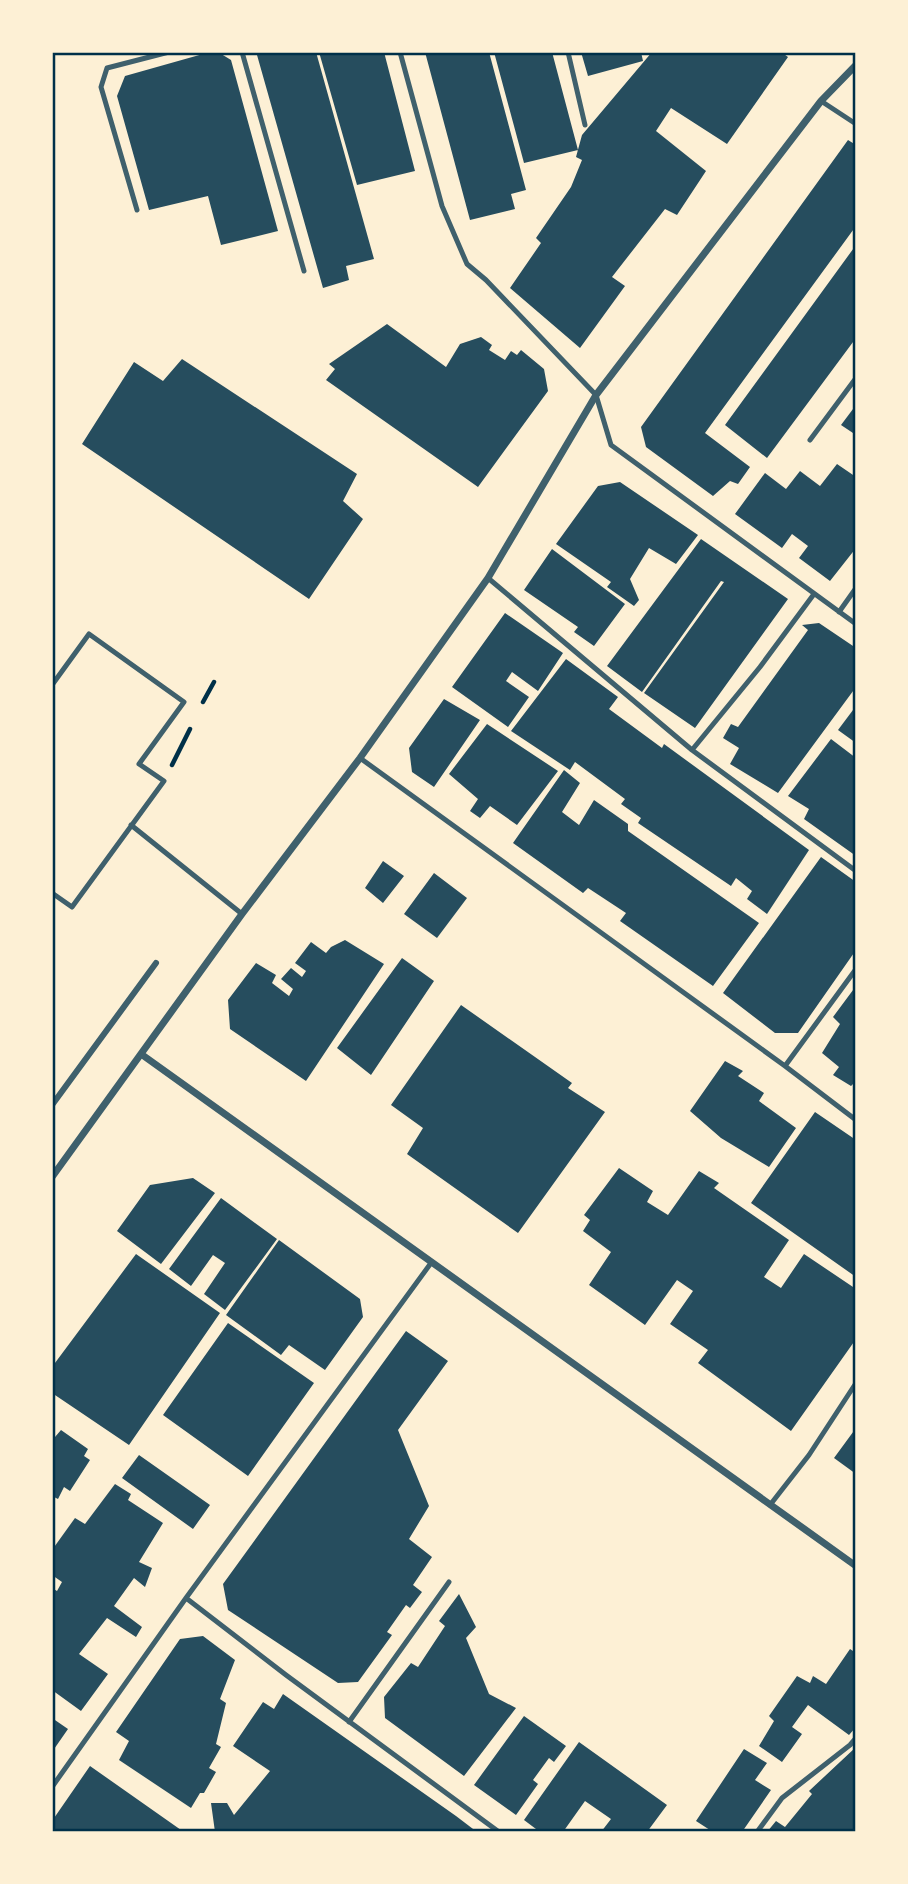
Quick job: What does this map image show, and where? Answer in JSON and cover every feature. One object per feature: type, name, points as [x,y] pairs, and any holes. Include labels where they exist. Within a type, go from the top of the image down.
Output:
[{"type":"street","points":[[52,1177],[242,914],[360,758],[488,578],[596,395],[821,102],[856,65]]},
{"type":"street","points":[[52,1105],[156,963]]},
{"type":"street","points":[[141,1054],[856,1566]]},
{"type":"lane","points":[[137,210],[101,87],[107,68],[169,52]]},
{"type":"lane","points":[[242,52],[304,271]]},
{"type":"lane","points":[[400,52],[442,206],[467,264],[486,280],[596,395],[611,445],[856,624]]},
{"type":"lane","points":[[568,52],[585,125]]},
{"type":"lane","points":[[821,102],[856,124]]},
{"type":"lane","points":[[810,440],[856,378]]},
{"type":"lane","points":[[488,578],[692,750],[856,871]]},
{"type":"lane","points":[[839,612],[856,588]]},
{"type":"lane","points":[[692,750],[761,667],[814,594]]},
{"type":"lane","points":[[52,685],[89,634],[184,702],[139,764],[164,781],[72,907],[52,893]]},
{"type":"lane","points":[[360,758],[856,1120]]},
{"type":"lane","points":[[131,825],[242,914]]},
{"type":"lane","points":[[785,1066],[856,969]]},
{"type":"lane","points":[[52,1787],[186,1598],[431,1263]]},
{"type":"lane","points":[[769,1506],[809,1455],[856,1383]]},
{"type":"lane","points":[[349,1722],[449,1582]]},
{"type":"lane","points":[[186,1598],[499,1832]]},
{"type":"lane","points":[[757,1832],[782,1798],[856,1738]]},
{"type":"building","points":[[218,52],[231,60],[278,231],[221,245],[208,196],[149,210],[117,96],[125,76]]},
{"type":"building","points":[[258,52],[316,52],[374,259],[346,266],[349,280],[323,288]]},
{"type":"building","points":[[319,52],[384,52],[415,171],[357,185]]},
{"type":"building","points":[[425,52],[489,52],[526,190],[511,194],[515,209],[470,220]]},
{"type":"building","points":[[494,52],[552,52],[578,150],[524,163]]},
{"type":"building","points":[[581,52],[641,52],[643,61],[588,76]]},
{"type":"building","points":[[652,52],[781,52],[788,57],[727,144],[671,108],[656,131],[706,171],[677,215],[665,209],[612,277],[625,286],[580,348],[510,288],[541,243],[536,238],[571,187],[582,160],[576,157],[582,135]]},
{"type":"building","points":[[848,140],[856,145],[856,226],[705,433],[750,467],[738,484],[730,481],[713,496],[646,447],[641,427]]},
{"type":"building","points":[[856,245],[856,338],[767,458],[725,425]]},
{"type":"building","points":[[387,324],[446,367],[460,344],[481,337],[492,345],[489,350],[505,360],[511,351],[517,355],[521,350],[544,369],[548,391],[478,487],[326,380],[335,369],[329,364]]},
{"type":"building","points":[[182,359],[357,474],[343,501],[363,519],[309,599],[82,444],[134,362],[163,381]]},
{"type":"building","points":[[856,405],[856,435],[841,425]]},
{"type":"building","points":[[837,464],[856,477],[856,548],[830,581],[799,558],[808,546],[792,534],[782,548],[735,514],[765,473],[786,489],[800,471],[820,486]]},
{"type":"building","points":[[620,482],[698,535],[676,564],[649,548],[630,579],[639,600],[634,606],[607,587],[611,582],[556,544],[598,486]]},
{"type":"building","points":[[701,539],[788,599],[695,728],[644,693],[724,582],[721,581],[642,692],[607,666]]},
{"type":"building","points":[[552,549],[625,604],[594,646],[574,632],[578,627],[524,590]]},
{"type":"building","points":[[505,613],[563,653],[538,691],[512,672],[506,681],[529,697],[508,727],[452,687]]},
{"type":"building","points":[[819,623],[856,648],[856,687],[778,793],[730,764],[739,748],[723,738],[731,724],[738,727],[808,630],[802,625]]},
{"type":"building","points":[[566,659],[618,697],[609,709],[662,748],[664,744],[809,850],[767,914],[747,899],[752,891],[736,878],[731,886],[638,823],[641,818],[621,804],[625,799],[575,762],[570,770],[511,731]]},
{"type":"building","points":[[444,699],[480,720],[434,787],[412,772],[409,748]]},
{"type":"building","points":[[856,706],[856,743],[838,730]]},
{"type":"building","points":[[487,724],[558,771],[517,825],[490,806],[480,818],[470,811],[478,799],[449,774]]},
{"type":"building","points":[[831,739],[856,758],[856,856],[804,819],[809,809],[788,796]]},
{"type":"building","points":[[564,770],[580,783],[562,812],[579,825],[594,800],[628,824],[628,831],[759,923],[713,986],[620,921],[626,913],[588,888],[583,893],[513,843]]},
{"type":"building","points":[[821,857],[856,882],[856,950],[798,1033],[775,1033],[723,993]]},
{"type":"building","points":[[383,861],[404,876],[383,903],[365,888]]},
{"type":"building","points":[[434,873],[467,898],[437,938],[404,914]]},
{"type":"building","points":[[345,940],[384,964],[306,1081],[230,1029],[228,1000],[256,963],[276,975],[272,983],[289,996],[293,989],[281,979],[291,968],[302,977],[306,971],[295,963],[311,942],[326,953],[331,947]]},
{"type":"building","points":[[402,958],[434,981],[371,1075],[337,1048]]},
{"type":"building","points":[[856,986],[856,1081],[851,1086],[833,1075],[839,1067],[822,1053],[840,1024],[833,1017]]},
{"type":"building","points":[[461,1005],[572,1083],[568,1088],[605,1112],[518,1233],[407,1154],[423,1128],[391,1105]]},
{"type":"building","points":[[725,1061],[743,1071],[738,1076],[764,1093],[759,1101],[796,1128],[769,1167],[721,1138],[690,1111]]},
{"type":"building","points":[[815,1112],[856,1140],[856,1277],[751,1203]]},
{"type":"building","points":[[619,1168],[653,1191],[647,1202],[668,1215],[699,1171],[719,1183],[714,1188],[789,1240],[764,1277],[781,1288],[804,1254],[856,1289],[856,1339],[791,1431],[698,1363],[708,1350],[670,1324],[693,1291],[677,1280],[645,1325],[589,1285],[611,1252],[583,1231],[590,1220],[584,1215]]},
{"type":"building","points":[[193,1178],[215,1193],[161,1264],[117,1231],[150,1185]]},
{"type":"building","points":[[221,1198],[277,1239],[225,1310],[204,1294],[225,1263],[213,1255],[191,1286],[169,1269]]},
{"type":"building","points":[[279,1240],[360,1299],[363,1317],[325,1370],[289,1345],[281,1355],[226,1315]]},
{"type":"building","points":[[136,1254],[220,1313],[129,1445],[52,1393],[52,1367]]},
{"type":"building","points":[[228,1323],[314,1383],[248,1476],[163,1415]]},
{"type":"building","points":[[406,1331],[448,1361],[398,1430],[429,1506],[409,1539],[432,1557],[413,1585],[422,1592],[410,1608],[406,1605],[387,1632],[392,1635],[358,1682],[338,1683],[228,1610],[223,1584]]},
{"type":"building","points":[[856,1428],[856,1474],[834,1458]]},
{"type":"building","points":[[61,1430],[88,1449],[84,1456],[90,1460],[70,1491],[64,1487],[58,1499],[52,1496],[52,1435],[55,1437]]},
{"type":"building","points":[[139,1455],[210,1505],[193,1529],[122,1478]]},
{"type":"building","points":[[115,1484],[131,1494],[128,1500],[163,1523],[139,1562],[152,1568],[145,1587],[134,1578],[114,1606],[142,1627],[136,1637],[107,1618],[79,1654],[108,1674],[81,1711],[52,1690],[52,1588],[57,1591],[62,1582],[52,1575],[52,1550],[75,1518],[85,1524]]},
{"type":"building","points":[[459,1594],[476,1627],[466,1638],[489,1694],[516,1708],[464,1776],[385,1718],[384,1697],[411,1663],[418,1667],[445,1626],[439,1621]]},
{"type":"building","points":[[203,1636],[235,1660],[220,1699],[226,1703],[216,1744],[221,1747],[209,1768],[216,1772],[204,1793],[200,1793],[191,1808],[119,1760],[129,1741],[116,1732],[180,1639]]},
{"type":"building","points":[[850,1649],[856,1653],[856,1727],[849,1735],[808,1705],[792,1727],[802,1734],[782,1762],[759,1746],[774,1721],[769,1716],[797,1676],[810,1683],[813,1676],[826,1684]]},
{"type":"building","points":[[283,1694],[477,1832],[215,1832],[211,1803],[227,1803],[234,1815],[270,1771],[233,1746],[263,1702],[274,1709]]},
{"type":"building","points":[[524,1716],[566,1746],[554,1762],[549,1758],[533,1780],[538,1784],[516,1815],[474,1785]]},
{"type":"building","points":[[52,1718],[68,1729],[52,1752]]},
{"type":"building","points":[[579,1742],[667,1805],[647,1832],[601,1832],[611,1819],[585,1801],[563,1832],[540,1832],[524,1820]]},
{"type":"building","points":[[856,1747],[856,1832],[767,1832],[776,1821],[785,1827],[812,1794],[809,1791]]},
{"type":"building","points":[[744,1749],[767,1763],[755,1780],[771,1790],[742,1832],[713,1832],[696,1821]]},
{"type":"building","points":[[90,1766],[181,1830],[180,1832],[52,1832],[52,1821]]}]
